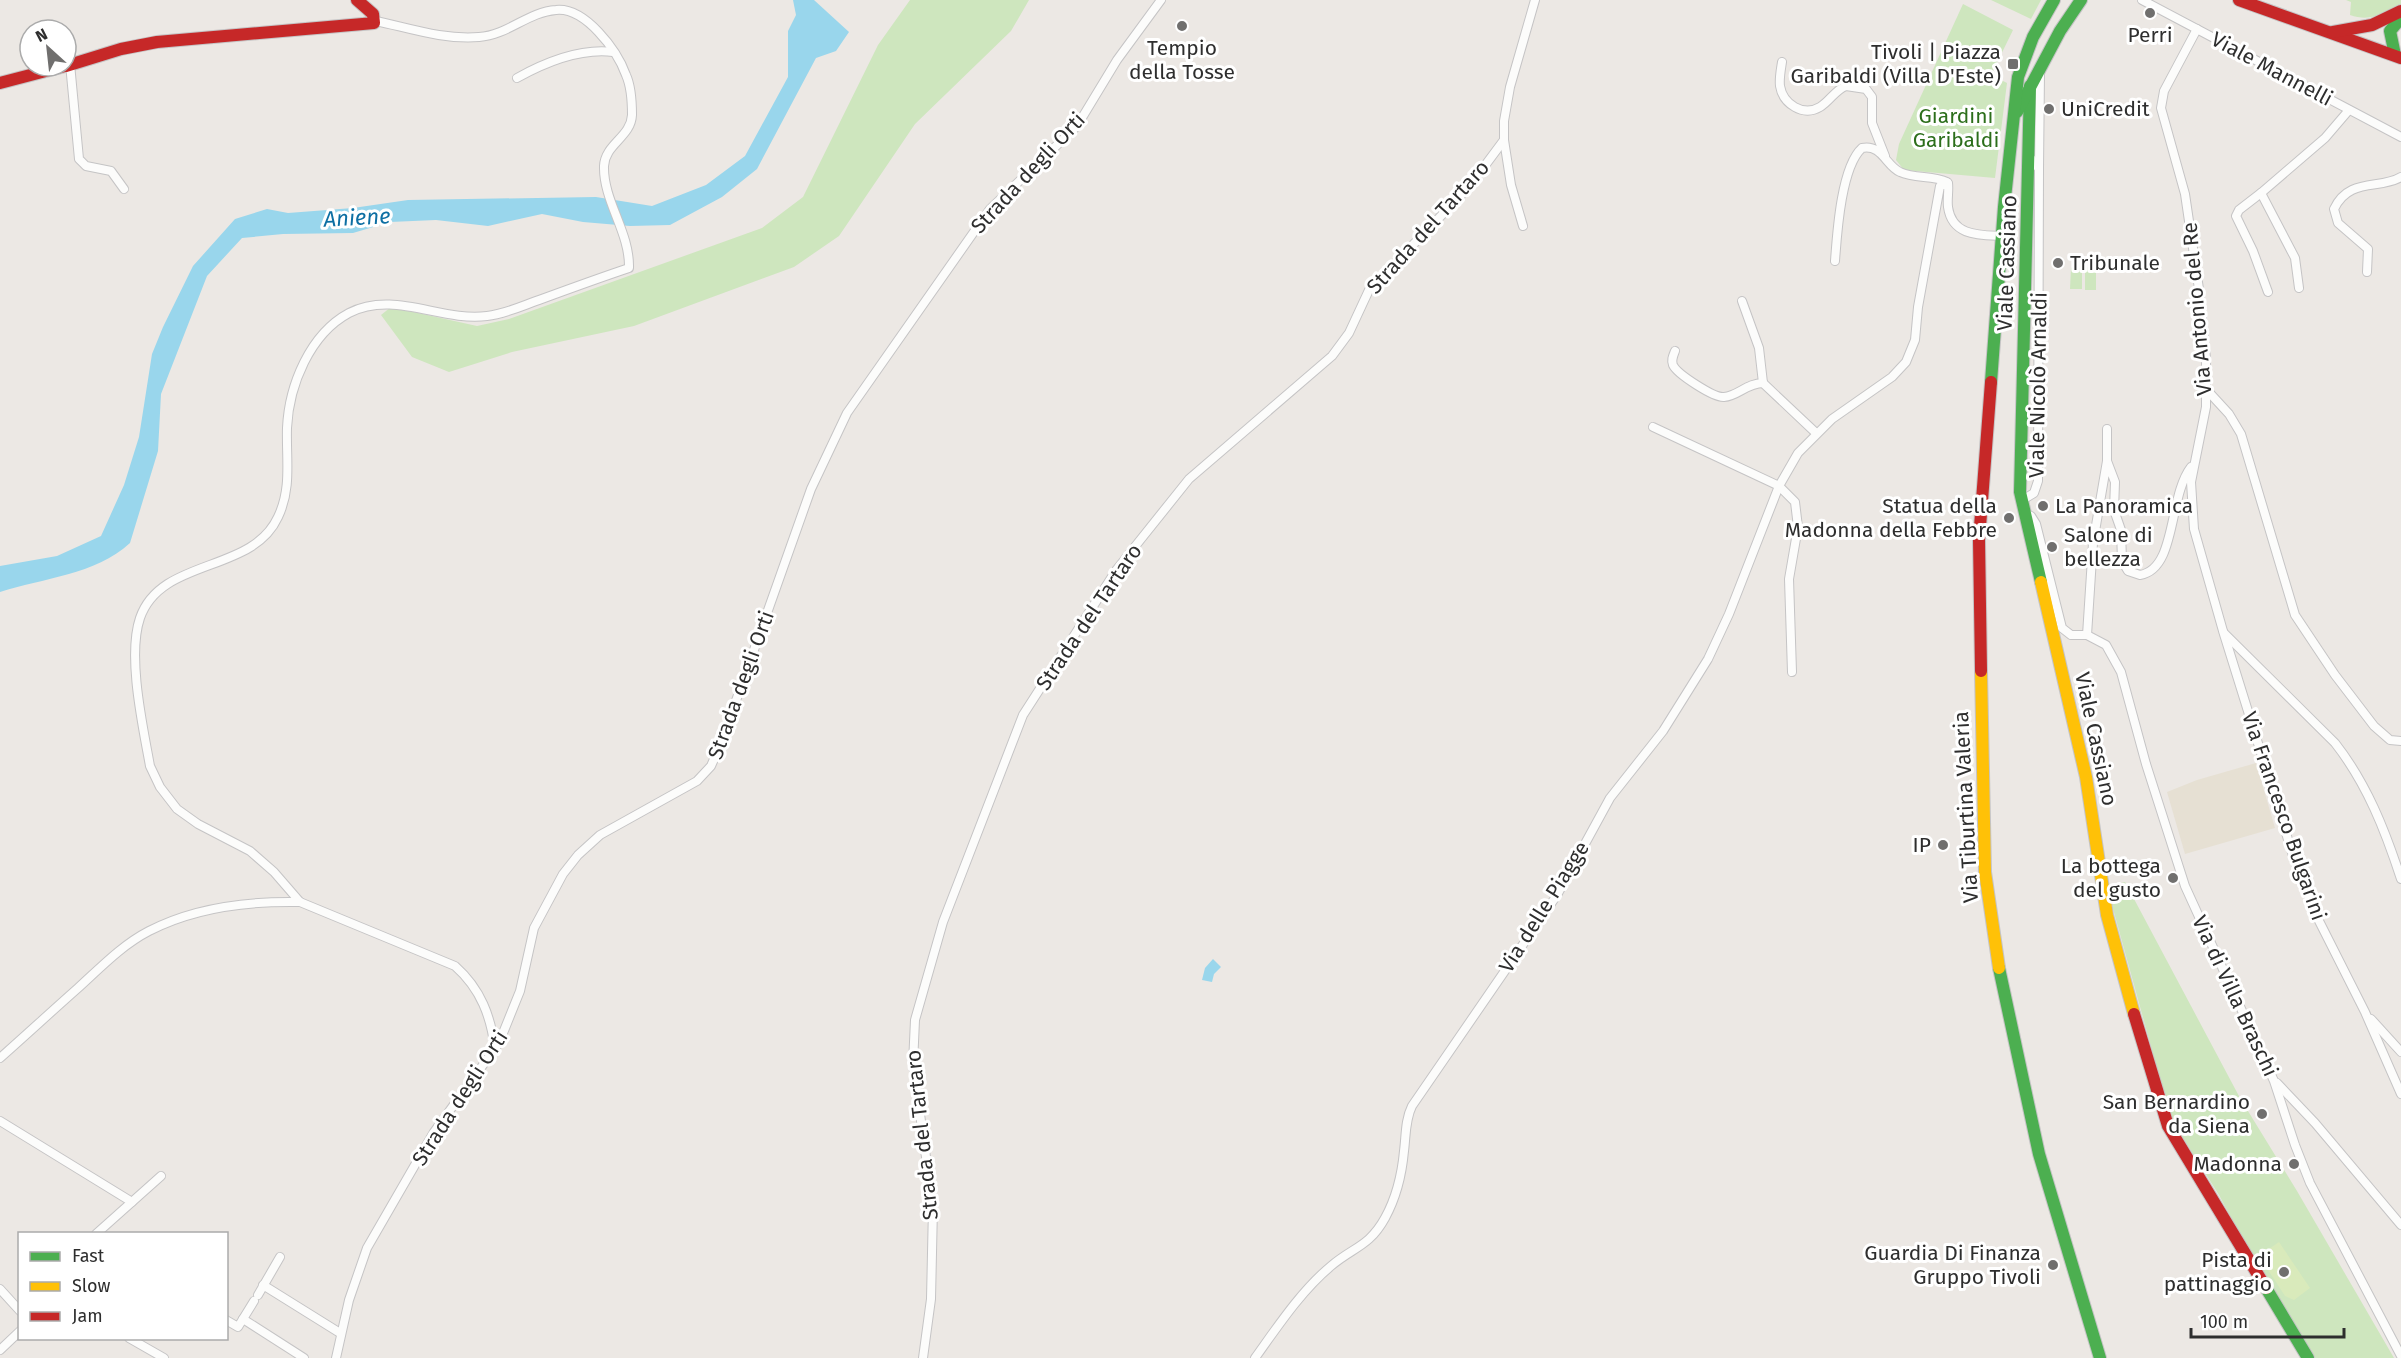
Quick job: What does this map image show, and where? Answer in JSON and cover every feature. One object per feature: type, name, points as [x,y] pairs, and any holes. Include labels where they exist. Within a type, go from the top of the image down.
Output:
[{"type":"street","points":[[357,0],[372,12],[375,21]]},
{"type":"street","name":"Strada degli Orti","points":[[336,1358],[340,1332],[360,1267],[374,1235],[436,1129],[495,1049],[520,991],[536,923],[567,868],[600,835],[685,789],[702,777],[713,763],[812,489],[847,413],[990,210],[1077,126],[1117,60],[1161,0]]},
{"type":"street","name":"Strada del Tartaro","points":[[923,1358],[931,1299],[933,1206],[913,1064],[915,1020],[943,922],[1023,715],[1117,569],[1174,497],[1201,467],[1332,356],[1349,333],[1369,290],[1466,191],[1504,140],[1504,121],[1510,87],[1535,0]]},
{"type":"street","name":"Via Tiburtina Valeria","points":[[2054,0],[2036,30],[2018,77],[2001,238],[1978,552],[1985,872],[2003,990],[2027,1106],[2100,1358]]},
{"type":"street","points":[[2070,16],[2074,0]]},
{"type":"street","points":[[2013,121],[2040,66],[2081,0]]},
{"type":"street","name":"Viale Mannelli","points":[[2142,0],[2401,137]]},
{"type":"street","points":[[2239,0],[2398,56]]},
{"type":"street","points":[[78,62],[121,49],[157,42],[364,26],[375,21],[438,34],[479,37],[504,32],[545,12],[564,10],[577,13],[586,20],[612,52],[628,80],[632,117],[628,128],[605,160],[605,176],[624,237],[629,268],[490,316],[461,316],[422,308],[378,304],[362,308],[336,321],[314,346],[295,387],[288,419],[287,487],[284,502],[273,526],[241,553],[165,586],[144,610],[137,628],[135,655],[149,759],[156,781],[182,813],[250,851],[274,872],[300,902]]},
{"type":"street","points":[[2333,32],[2372,25],[2401,11]]},
{"type":"street","points":[[2398,56],[2390,31],[2401,18]]},
{"type":"street","name":"Via Antonio del Re","points":[[2197,29],[2164,91],[2161,108],[2185,194],[2199,289],[2206,389],[2204,418],[2193,464],[2190,495],[2194,529],[2223,631]]},
{"type":"street","points":[[2036,30],[2049,34],[2060,31]]},
{"type":"street","name":"Viale Cassiano","points":[[2030,44],[2030,157],[2019,482],[2022,507],[2086,777],[2107,915],[2160,1105],[2190,1164],[2308,1358]]},
{"type":"street","points":[[517,78],[547,63],[591,52],[612,52]]},
{"type":"street","points":[[1782,62],[1779,81],[1781,91],[1791,104],[1804,111],[1819,108],[1846,86],[1866,89],[1872,97],[1872,123],[1885,156],[1892,167],[1900,172],[1947,182],[1948,211],[1958,227],[1974,234],[2001,238]]},
{"type":"street","name":"Viale Nicolò Arnaldi","points":[[2022,507],[2034,493],[2038,481],[2040,66]]},
{"type":"street","points":[[0,83],[19,78]]},
{"type":"street","points":[[69,78],[79,159],[86,166],[111,171],[124,189]]},
{"type":"street","points":[[2268,292],[2253,251],[2236,216],[2239,210],[2325,138],[2349,110]]},
{"type":"street","points":[[1504,140],[1511,185],[1523,226]]},
{"type":"street","points":[[1835,261],[1837,225],[1853,160],[1865,147],[1885,156]]},
{"type":"street","points":[[2030,157],[2039,169]]},
{"type":"street","points":[[2367,272],[2368,249],[2338,224],[2334,209],[2341,198],[2369,183],[2391,183],[2401,177]]},
{"type":"street","name":"Via delle Piagge","points":[[1255,1358],[1291,1307],[1330,1266],[1357,1251],[1382,1224],[1398,1185],[1404,1157],[1407,1118],[1412,1106],[1557,895],[1610,798],[1663,731],[1703,668],[1729,614],[1779,486],[1798,453],[1816,433],[1857,399],[1896,374],[1911,354],[1939,188],[1947,182]]},
{"type":"street","points":[[2261,193],[2295,258],[2299,288]]},
{"type":"street","points":[[1742,301],[1759,348],[1763,383],[1816,433]]},
{"type":"street","points":[[1675,351],[1672,359],[1676,370],[1717,396],[1727,396],[1749,385],[1763,383]]},
{"type":"street","points":[[2206,389],[2229,414],[2241,434],[2298,620],[2374,726],[2390,740],[2401,741]]},
{"type":"street","points":[[1653,427],[1779,486],[1793,498],[1799,519],[1788,579],[1792,672]]},
{"type":"street","points":[[2087,635],[2093,543],[2107,461],[2107,429]]},
{"type":"street","points":[[2107,461],[2115,482],[2114,510],[2121,534],[2122,561],[2128,571],[2140,575],[2155,570],[2164,556],[2173,510],[2181,484],[2193,464]]},
{"type":"street","name":"Via di Villa Braschi","points":[[2022,507],[2036,524],[2062,628],[2071,635],[2087,635],[2106,645],[2121,672],[2146,764],[2185,886],[2274,1081],[2310,1183],[2401,1356]]},
{"type":"street","points":[[2223,631],[2335,743],[2349,762],[2363,784],[2382,825],[2401,879]]},
{"type":"street","name":"Via Francesco Bulgarini","points":[[2223,631],[2295,861],[2315,913],[2365,1012],[2401,1094]]},
{"type":"street","points":[[0,1058],[119,950],[150,930],[179,918],[217,908],[266,902],[300,902],[455,966],[468,979],[484,1003],[491,1023],[495,1049]]},
{"type":"street","points":[[2365,1012],[2401,1052]]},
{"type":"street","points":[[2274,1081],[2309,1117],[2401,1225]]},
{"type":"street","points":[[0,1121],[132,1202]]},
{"type":"street","points":[[97,1232],[161,1176]]},
{"type":"street","points":[[228,1321],[238,1327],[280,1257]]},
{"type":"street","points":[[263,1285],[340,1332]]},
{"type":"street","points":[[0,1289],[18,1309]]},
{"type":"street","points":[[243,1319],[304,1358]]},
{"type":"street","points":[[0,1350],[18,1333]]},
{"type":"street","points":[[132,1340],[164,1358]]},
{"type":"shaded area","points":[[2256,763],[2275,828],[2185,854],[2167,792],[2197,780]]},
{"type":"green space","points":[[910,0],[1029,0],[1011,31],[915,124],[839,236],[794,267],[634,326],[512,352],[449,372],[412,357],[381,315],[391,307],[477,326],[509,319],[762,228],[803,197],[878,45]]},
{"type":"green space","points":[[1991,0],[2041,0],[2031,19]]},
{"type":"green space","points":[[2346,0],[2401,0],[2401,4],[2383,14],[2364,18],[2350,15],[2351,2]]},
{"type":"green space","name":"Giardini Garibaldi","points":[[1963,4],[2013,30],[1991,75],[2007,83],[1995,178],[1904,170],[1896,160],[1899,144]]},
{"type":"green space","points":[[2074,266],[2082,269],[2082,289],[2070,289],[2071,268]]},
{"type":"green space","points":[[2088,267],[2096,269],[2096,290],[2085,290],[2085,269]]},
{"type":"green space","points":[[2125,882],[2240,1098],[2394,1358],[2315,1358],[2256,1264],[2219,1195],[2171,1119],[2107,887]]},
{"type":"green space","name":"Pista di pattinaggio","points":[[2279,1242],[2310,1288],[2294,1300],[2285,1296],[2259,1256]]},
{"type":"water","name":"Aniene","points":[[793,0],[814,0],[849,32],[836,51],[816,58],[757,169],[722,197],[670,225],[630,226],[583,222],[542,214],[488,226],[436,220],[390,222],[353,233],[283,234],[242,238],[207,276],[161,394],[158,451],[130,543],[116,554],[85,569],[0,592],[0,566],[57,556],[101,536],[124,485],[139,437],[152,354],[163,327],[193,266],[235,219],[267,209],[288,213],[353,208],[408,200],[596,197],[652,206],[706,185],[745,156],[788,77],[788,31],[796,15]]},
{"type":"water","points":[[1213,959],[1221,967],[1214,974],[1212,982],[1202,980],[1205,968]]},
{"type":"traffic: fast","points":[[1991,382],[2004,207],[2018,77],[2033,37],[2054,0]]},
{"type":"traffic: fast","points":[[2017,112],[2060,31],[2081,0]]},
{"type":"traffic: fast","points":[[2395,55],[2390,31],[2401,18]]},
{"type":"traffic: fast","points":[[2030,86],[2020,492],[2041,582]]},
{"type":"traffic: fast","points":[[1999,968],[2039,1154],[2100,1358]]},
{"type":"traffic: fast","points":[[2266,1288],[2308,1358]]},
{"type":"traffic: slow","points":[[2041,582],[2086,777],[2107,915],[2134,1014]]},
{"type":"traffic: slow","points":[[1981,671],[1985,872],[1999,968]]},
{"type":"traffic: jam","points":[[78,62],[121,49],[157,42],[374,23],[373,14],[357,0]]},
{"type":"traffic: jam","points":[[2239,0],[2401,58]]},
{"type":"traffic: jam","points":[[2333,32],[2372,25],[2401,11]]},
{"type":"traffic: jam","points":[[0,83],[19,78]]},
{"type":"traffic: jam","points":[[1981,671],[1979,540],[1991,382]]},
{"type":"traffic: jam","points":[[2134,1014],[2168,1126],[2266,1288]]},
{"type":"place","name":"Perri","points":[[2150,13]]},
{"type":"place","name":"Tempio della Tosse","points":[[1182,26]]},
{"type":"place","name":"Tivoli | Piazza Garibaldi (Villa D'Este)","points":[[2013,64]]},
{"type":"place","name":"UniCredit","points":[[2049,109]]},
{"type":"place","name":"Tribunale","points":[[2058,263]]},
{"type":"place","name":"La Panoramica","points":[[2043,506]]},
{"type":"place","name":"Statua della Madonna della Febbre","points":[[2009,518]]},
{"type":"place","name":"Salone di bellezza","points":[[2052,547]]},
{"type":"place","name":"IP","points":[[1943,845]]},
{"type":"place","name":"La bottega del gusto","points":[[2173,878]]},
{"type":"place","name":"San Bernardino da Siena","points":[[2262,1114]]},
{"type":"place","name":"Madonna","points":[[2294,1164]]},
{"type":"place","name":"Guardia Di Finanza Gruppo Tivoli","points":[[2053,1265]]},
{"type":"place","name":"Pista di pattinaggio","points":[[2284,1272]]}]
